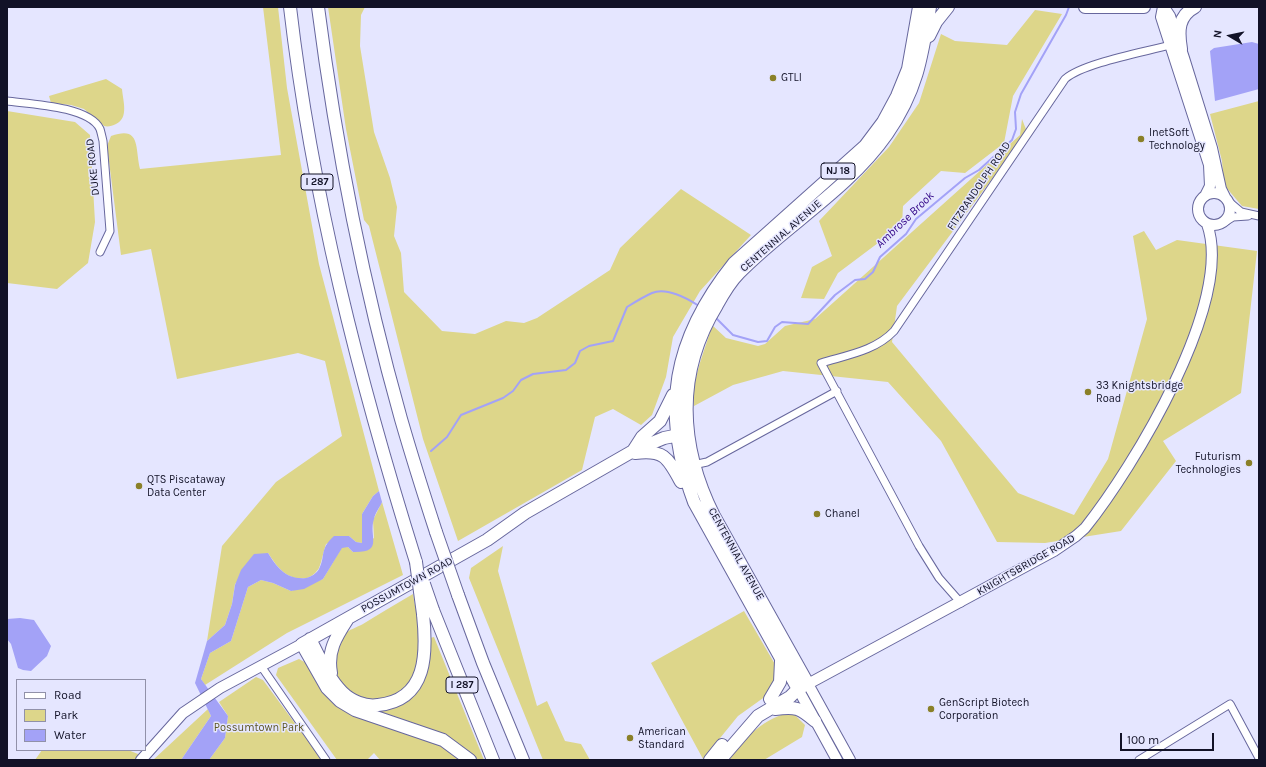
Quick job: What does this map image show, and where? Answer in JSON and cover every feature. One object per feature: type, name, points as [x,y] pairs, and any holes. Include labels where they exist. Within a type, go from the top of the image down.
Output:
[{"type":"highway","name":"I 287","points":[[290,7],[316,177],[343,305],[382,453],[416,562],[428,612],[493,760]]},
{"type":"highway","name":"I 287","points":[[318,7],[330,93],[359,252],[401,420],[436,532],[475,643],[523,760]]},
{"type":"highway","name":"CENTENNIAL AVENUE","points":[[710,306],[738,274],[849,177],[886,136],[910,95],[919,72],[930,7]]},
{"type":"highway","name":"NJ 18","points":[[924,48],[936,22],[948,7]]},
{"type":"highway","points":[[1085,7],[1144,7]]},
{"type":"highway","points":[[1176,47],[1181,20],[1187,12],[1195,7]]},
{"type":"highway","name":"CENTENNIAL AVENUE","points":[[803,687],[703,494],[675,411],[677,382],[684,352],[734,263],[865,146],[883,122],[898,96],[908,69],[917,11]]},
{"type":"highway","name":"CENTENNIAL AVENUE","points":[[703,319],[694,353],[686,403],[682,434],[683,470],[694,502],[780,659],[803,687]]},
{"type":"highway","points":[[631,452],[642,437],[660,421],[668,406],[677,382]]},
{"type":"highway","name":"POSSUMTOWN ROAD","points":[[306,641],[348,619],[487,540],[526,513],[631,452],[682,434]]},
{"type":"highway","points":[[631,452],[653,452],[663,455],[671,463],[694,502]]},
{"type":"highway","points":[[306,641],[342,692],[366,705],[388,704],[403,697],[415,684],[425,658],[428,612]]},
{"type":"highway","points":[[332,678],[330,653],[335,640],[348,619]]},
{"type":"highway","points":[[306,641],[327,688],[340,701],[355,710],[443,740],[470,760]]},
{"type":"highway","points":[[770,699],[780,682],[780,659]]},
{"type":"highway","points":[[710,760],[747,716],[757,707],[787,690],[803,687]]},
{"type":"highway","points":[[720,760],[750,724],[766,711],[790,698],[803,687]]},
{"type":"highway","points":[[766,711],[795,707],[802,710],[815,721]]},
{"type":"highway","points":[[511,731],[520,735],[532,760]]},
{"type":"street","points":[[1163,7],[1170,16],[1176,47],[1210,165],[1210,186],[1199,204],[1198,212],[1207,224],[1212,225],[1223,223],[1233,217],[1255,216]]},
{"type":"street","points":[[1176,47],[1212,148],[1221,189],[1231,209],[1223,223]]},
{"type":"street","name":"FITZRANDOLPH ROAD","points":[[836,391],[821,363],[871,348],[886,340],[894,331],[1065,79],[1086,68],[1176,47]]},
{"type":"street","name":"DUKE ROAD","points":[[7,101],[72,111],[92,120],[100,128],[103,141],[110,231],[100,252]]},
{"type":"street","points":[[1205,196],[1215,193],[1226,199],[1235,208],[1255,216]]},
{"type":"street","name":"KNIGHTSBRIDGE ROAD","points":[[1211,250],[1216,235],[1223,223]]},
{"type":"street","name":"KNIGHTSBRIDGE ROAD","points":[[803,687],[1064,545],[1084,528],[1101,506],[1141,445],[1192,343],[1200,321],[1207,294],[1211,250],[1207,224]]},
{"type":"street","points":[[693,465],[707,462],[836,391],[919,546],[939,578],[960,602]]},
{"type":"street","name":"POSSUMTOWN ROAD","points":[[141,760],[166,730],[183,713],[197,705],[220,688],[306,641]]},
{"type":"street","points":[[260,666],[326,760]]},
{"type":"street","name":"CENTENNIAL AVENUE","points":[[803,687],[815,721],[837,760]]},
{"type":"street","name":"CENTENNIAL AVENUE","points":[[803,687],[850,760]]},
{"type":"street","points":[[1139,760],[1230,704],[1259,758]]},
{"type":"green space","points":[[263,7],[278,7],[287,88],[319,264],[379,491],[373,496],[362,514],[362,543],[356,542],[349,536],[326,544],[319,568],[314,574],[307,578],[294,577],[284,572],[279,568],[268,553],[235,584],[232,604],[225,625],[207,641],[222,546],[276,482],[342,436],[325,361],[298,353],[177,379],[151,249],[121,255],[107,146],[111,136],[121,133],[132,136],[137,146],[140,169],[281,155]]},
{"type":"green space","points":[[328,7],[365,7],[361,15],[360,46],[374,132],[390,178],[397,207],[394,236],[401,253],[404,292],[442,331],[475,334],[506,321],[524,323],[537,318],[610,270],[620,248],[681,189],[751,235],[700,291],[673,337],[666,377],[652,415],[641,425],[613,409],[595,417],[582,470],[458,541],[423,439],[369,226],[364,220],[346,129]]},
{"type":"green space","points":[[1035,10],[1062,14],[1013,96],[1004,143],[965,173],[941,171],[903,206],[902,225],[838,273],[824,299],[801,298],[812,267],[832,256],[819,221],[889,147],[919,103],[941,34],[955,41],[1007,45]]},
{"type":"green space","points":[[106,79],[122,89],[124,104],[123,118],[114,125],[104,126],[84,109],[71,105],[51,103],[49,96]]},
{"type":"green space","points":[[1259,101],[1259,209],[1242,206],[1224,185],[1222,161],[1210,114]]},
{"type":"green space","points":[[7,111],[75,122],[90,135],[95,222],[88,263],[57,289],[7,283]]},
{"type":"green space","points":[[1022,119],[1027,132],[897,306],[892,342],[1018,493],[1074,515],[1108,459],[1147,319],[1133,236],[1144,231],[1156,250],[1177,240],[1257,251],[1241,393],[1163,441],[1176,461],[1121,531],[1045,543],[997,542],[941,441],[888,382],[783,371],[733,385],[694,406],[695,386],[699,366],[712,325],[726,338],[758,346],[765,344],[785,326],[815,319],[1020,135]]},
{"type":"green space","points":[[382,502],[403,575],[287,633],[205,685],[201,679],[210,653],[231,641],[248,587],[261,580],[273,583],[291,591],[323,579],[342,547],[348,547],[353,552],[374,538],[373,520]]},
{"type":"green space","points":[[503,546],[498,571],[537,706],[547,701],[565,741],[581,744],[590,760],[543,760],[469,578],[471,568]]},
{"type":"green space","points":[[413,594],[421,649],[421,659],[416,672],[406,687],[393,697],[379,700],[364,699],[351,693],[341,683],[335,670],[336,654],[344,634]]},
{"type":"green space","points":[[744,611],[776,666],[776,681],[766,696],[738,716],[703,759],[651,663]]},
{"type":"green space","points":[[434,637],[484,760],[473,760],[373,712],[410,696],[430,638]]},
{"type":"green space","points":[[299,659],[308,664],[331,700],[434,741],[464,760],[380,760],[374,753],[367,760],[337,760],[276,675],[278,668]]},
{"type":"green space","name":"Possumtown Park","points":[[256,677],[263,680],[322,760],[209,760],[225,738],[228,716],[219,702]]},
{"type":"green space","points":[[208,709],[211,716],[181,760],[153,760]]},
{"type":"green space","points":[[785,714],[794,714],[805,725],[802,737],[764,760],[725,760],[752,732],[768,721]]},
{"type":"green space","points":[[41,751],[130,751],[153,760],[35,760]]},
{"type":"water","points":[[1252,42],[1259,44],[1259,89],[1215,101],[1210,51],[1214,48]]},
{"type":"water","points":[[379,491],[382,502],[376,512],[373,525],[373,542],[369,550],[363,552],[353,552],[348,547],[342,548],[323,579],[304,589],[291,591],[273,583],[261,580],[248,587],[231,641],[210,653],[201,679],[228,716],[225,738],[209,760],[181,760],[211,716],[195,683],[207,641],[225,625],[232,604],[235,585],[241,570],[254,554],[268,553],[275,564],[288,575],[299,578],[312,576],[319,569],[326,545],[334,536],[349,536],[356,542],[362,543],[362,514],[373,496]]},
{"type":"water","points":[[20,618],[34,620],[51,646],[47,656],[31,671],[18,668],[11,644],[7,639],[7,619]]},
{"type":"waterway","name":"Ambrose Brook","points":[[716,318],[733,335],[758,342],[767,341],[775,327],[782,322],[808,324],[835,295],[855,280],[865,279],[873,272],[880,257],[906,234],[916,219],[965,178],[979,170],[1012,140],[1016,129],[1015,112],[1021,94],[1066,15],[1069,7]]},
{"type":"waterway","name":"Ambrose Brook","points":[[431,451],[447,437],[461,415],[503,398],[513,391],[521,380],[533,374],[566,370],[575,363],[580,351],[589,346],[613,341],[627,307],[642,298],[652,293],[664,291],[676,294],[699,306]]},
{"type":"place","name":"GTLI","points":[[773,78]]},
{"type":"place","name":"InetSoft Technology","points":[[1141,139]]},
{"type":"place","name":"33 Knightsbridge Road","points":[[1088,392]]},
{"type":"place","name":"Futurism Technologies","points":[[1249,463]]},
{"type":"place","name":"QTS Piscataway Data Center","points":[[139,486]]},
{"type":"place","name":"Chanel","points":[[817,514]]},
{"type":"place","name":"GenScript Biotech Corporation","points":[[931,709]]},
{"type":"place","name":"American Standard","points":[[630,738]]}]
